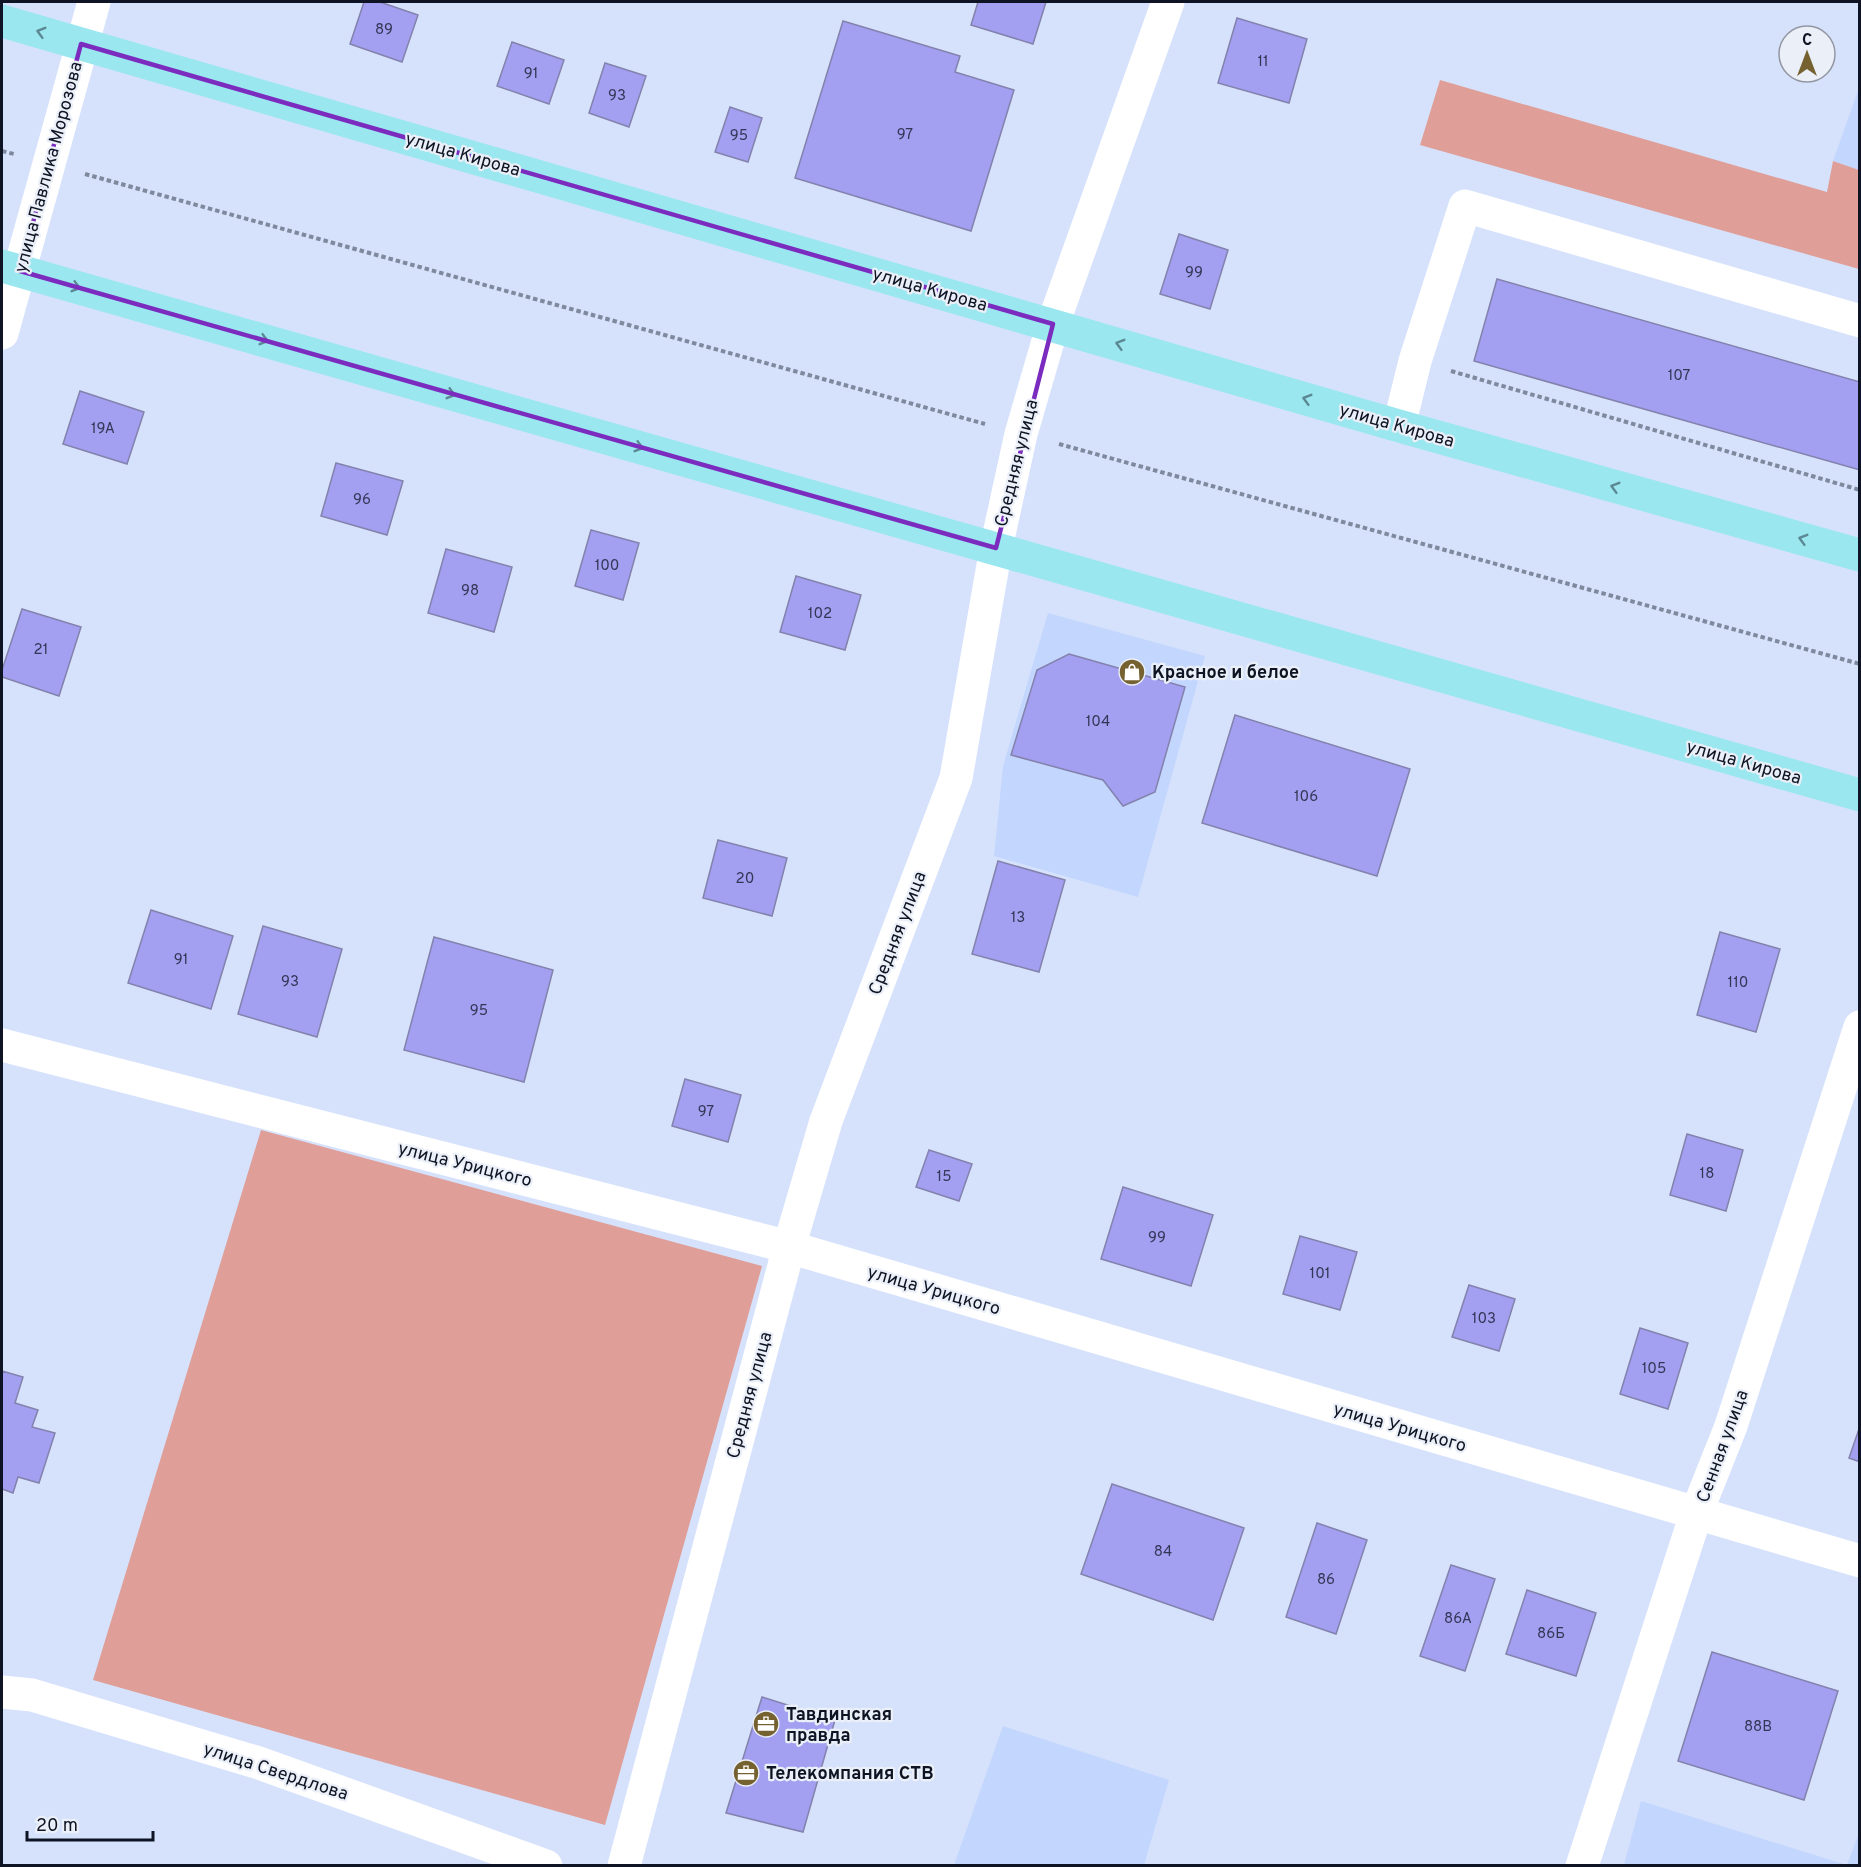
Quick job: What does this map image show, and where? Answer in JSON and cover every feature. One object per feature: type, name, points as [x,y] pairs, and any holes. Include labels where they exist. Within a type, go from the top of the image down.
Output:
[{"type":"main road","name":"улица Кирова","points":[[2,21],[1399,426],[1860,555]]},
{"type":"main road","name":"улица Кирова","points":[[11,269],[1860,795]]},
{"type":"street","name":"улица Павлика Морозова","points":[[2,333],[11,269],[47,164],[94,2]]},
{"type":"street","name":"Средняя улица","points":[[624,1866],[789,1247],[826,1121],[956,778],[996,548],[1021,434],[1053,324],[1168,2]]},
{"type":"street","points":[[1399,426],[1415,361],[1465,206],[1860,321]]},
{"type":"street","name":"Сенная улица","points":[[1582,1866],[1696,1514],[1731,1426],[1860,1027]]},
{"type":"street","name":"улица Урицкого","points":[[2,1045],[789,1247],[1860,1561]]},
{"type":"street","name":"улица Свердлова","points":[[2,1692],[32,1695],[260,1763],[546,1866]]},
{"type":"path","points":[[2,151],[1860,664]]},
{"type":"path","points":[[1415,361],[1860,490]]},
{"type":"highlighted area","points":[[81,44],[1053,324],[996,548],[20,271]]},
{"type":"shaded area","points":[[1440,80],[1827,192],[1833,161],[1859,170],[1859,269],[1420,145]]},
{"type":"shaded area","points":[[1859,88],[1859,170],[1833,161]]},
{"type":"shaded area","points":[[1048,613],[1205,656],[1138,897],[994,856],[1003,766]]},
{"type":"shaded area","points":[[261,1130],[762,1266],[605,1825],[93,1680]]},
{"type":"shaded area","points":[[1003,1726],[1169,1780],[1144,1865],[954,1865]]},
{"type":"shaded area","points":[[1641,1801],[1847,1865],[1624,1865]]},
{"type":"shaded area","points":[[1859,1833],[1859,1865],[1847,1865]]},
{"type":"building","points":[[364,2],[380,2],[418,15],[402,62],[350,44]]},
{"type":"building","points":[[978,2],[1046,2],[1033,44],[971,25]]},
{"type":"building","points":[[1237,18],[1307,39],[1289,103],[1218,83]]},
{"type":"building","points":[[843,21],[960,56],[955,72],[1014,90],[971,231],[795,178]]},
{"type":"building","points":[[512,42],[564,60],[549,104],[497,86]]},
{"type":"building","points":[[605,63],[646,76],[629,127],[589,113]]},
{"type":"building","points":[[730,107],[762,118],[748,162],[715,152]]},
{"type":"building","points":[[1179,234],[1228,250],[1210,309],[1160,294]]},
{"type":"building","points":[[1497,279],[1860,382],[1860,470],[1474,361]]},
{"type":"building","points":[[80,391],[144,412],[127,464],[63,444]]},
{"type":"building","points":[[336,463],[403,481],[387,535],[321,516]]},
{"type":"building","points":[[591,530],[639,543],[623,600],[575,586]]},
{"type":"building","points":[[446,549],[512,567],[494,632],[428,613]]},
{"type":"building","points":[[796,576],[861,595],[845,650],[780,632]]},
{"type":"building","points":[[22,609],[81,627],[59,696],[2,677],[2,670]]},
{"type":"building","points":[[1069,654],[1185,687],[1155,792],[1123,806],[1103,780],[1011,755],[1037,670]]},
{"type":"building","points":[[1235,715],[1410,769],[1377,876],[1202,823]]},
{"type":"building","points":[[718,840],[787,858],[772,916],[703,898]]},
{"type":"building","points":[[998,861],[1065,880],[1039,972],[972,954]]},
{"type":"building","points":[[151,910],[233,936],[211,1009],[128,983]]},
{"type":"building","points":[[263,926],[342,949],[317,1037],[238,1014]]},
{"type":"building","points":[[1720,932],[1780,949],[1756,1032],[1697,1015]]},
{"type":"building","points":[[434,937],[553,970],[524,1082],[404,1050]]},
{"type":"building","points":[[685,1079],[741,1095],[728,1142],[672,1126]]},
{"type":"building","points":[[1687,1134],[1743,1150],[1726,1211],[1670,1195]]},
{"type":"building","points":[[929,1150],[972,1164],[959,1201],[916,1187]]},
{"type":"building","points":[[1123,1187],[1213,1215],[1191,1286],[1101,1259]]},
{"type":"building","points":[[1300,1236],[1357,1252],[1340,1310],[1283,1294]]},
{"type":"building","points":[[1469,1285],[1515,1299],[1499,1351],[1452,1337]]},
{"type":"building","points":[[1640,1328],[1688,1343],[1668,1409],[1620,1394]]},
{"type":"building","points":[[2,1371],[23,1377],[15,1403],[38,1410],[32,1427],[55,1433],[39,1483],[18,1477],[13,1493],[2,1489]]},
{"type":"building","points":[[1860,1426],[1860,1462],[1849,1458]]},
{"type":"building","points":[[1112,1484],[1244,1528],[1213,1620],[1081,1574]]},
{"type":"building","points":[[1317,1523],[1367,1540],[1336,1634],[1286,1617]]},
{"type":"building","points":[[1451,1565],[1495,1579],[1465,1671],[1420,1656]]},
{"type":"building","points":[[1527,1590],[1596,1613],[1576,1676],[1506,1654]]},
{"type":"building","points":[[1712,1652],[1838,1691],[1804,1800],[1678,1761]]},
{"type":"building","points":[[762,1697],[835,1720],[803,1832],[726,1813]]},
{"type":"place","name":"Красное и белое","points":[[1132,672]]},
{"type":"place","name":"Тавдинская правда","points":[[766,1724]]},
{"type":"place","name":"Телекомпания СТВ","points":[[746,1773]]}]
